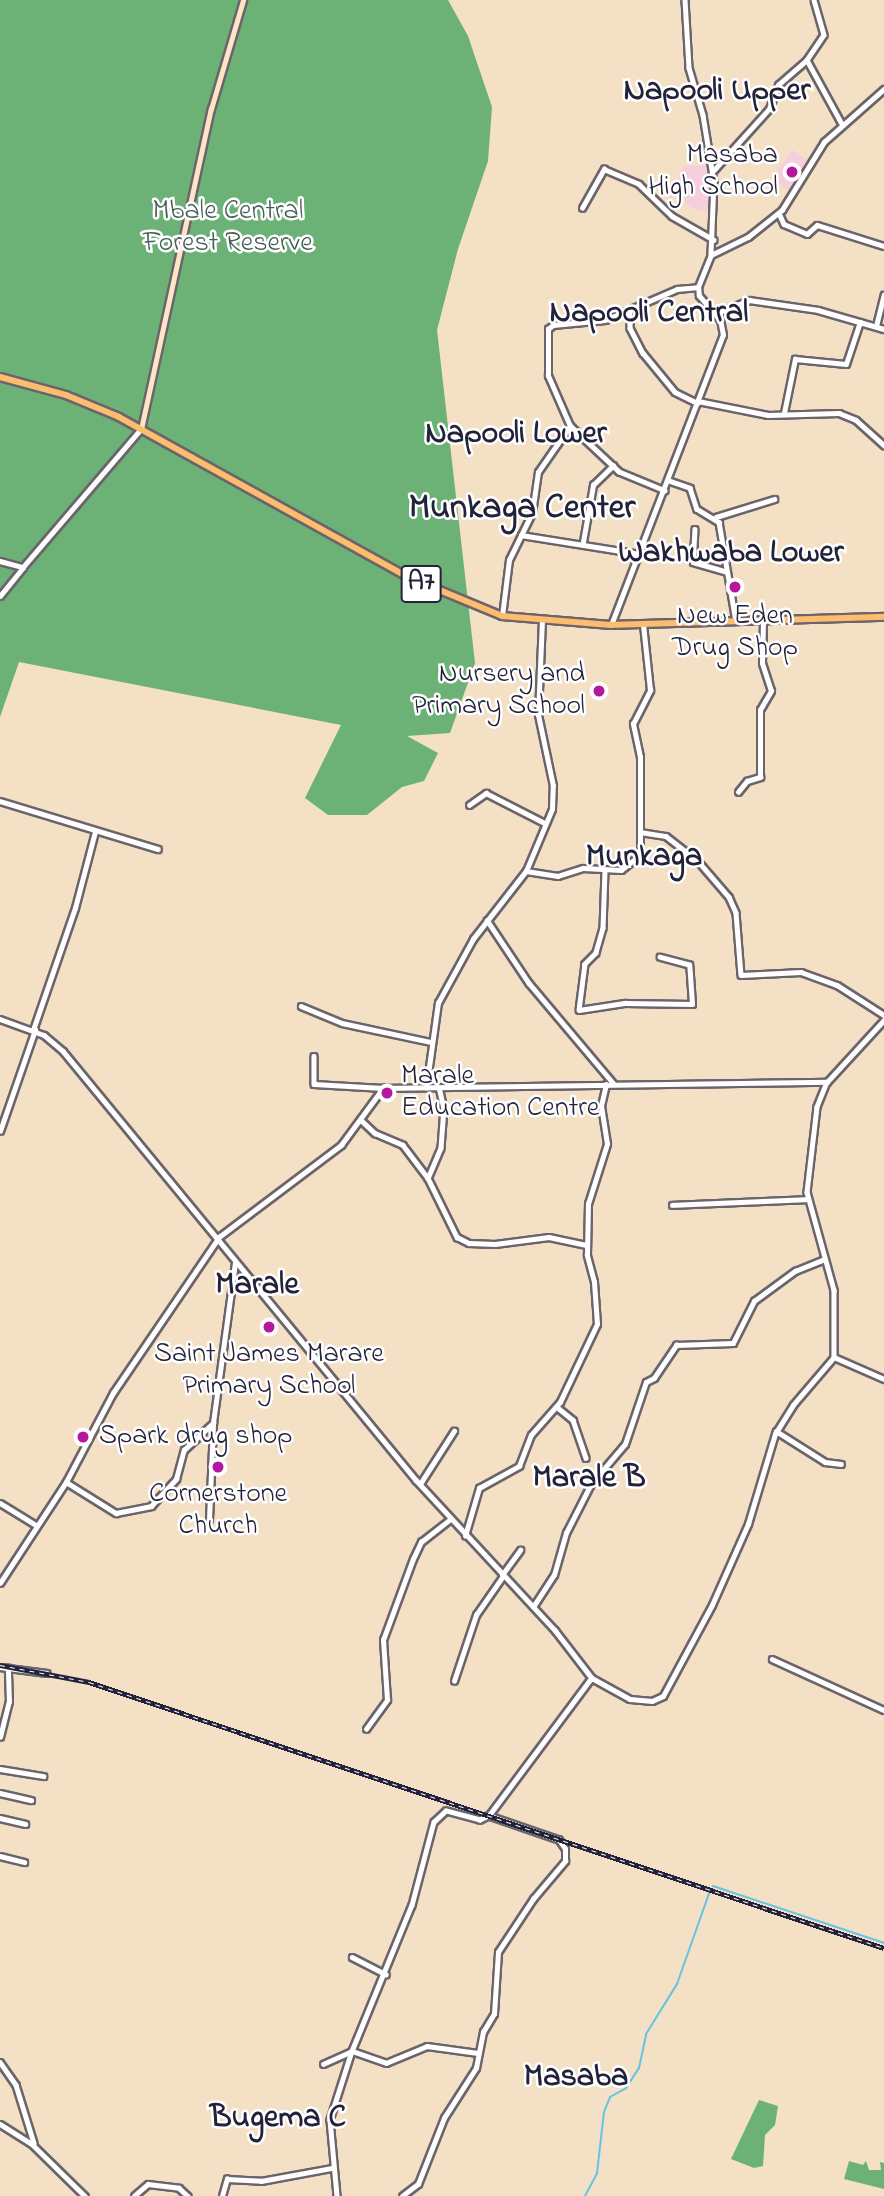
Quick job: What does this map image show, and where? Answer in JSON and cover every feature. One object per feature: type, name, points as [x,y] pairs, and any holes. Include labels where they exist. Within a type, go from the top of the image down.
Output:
[{"type":"main road","name":"A7","points":[[0,377],[66,395],[141,429],[408,578],[502,616],[611,625],[884,617]]},
{"type":"street","points":[[0,596],[141,429],[211,109],[243,0]]},
{"type":"street","points":[[611,625],[670,481],[723,335],[715,314],[699,296],[698,287],[714,240],[713,171],[689,68],[685,0]]},
{"type":"street","points":[[713,171],[769,109],[778,85],[807,60],[824,35],[814,0]]},
{"type":"street","points":[[807,60],[842,124]]},
{"type":"street","points":[[711,255],[748,237],[779,212],[814,155],[842,124],[884,89]]},
{"type":"street","points":[[582,208],[604,169],[639,184],[672,216],[714,240]]},
{"type":"street","points":[[779,212],[784,224],[807,234],[817,225],[884,246]]},
{"type":"street","points":[[665,491],[633,480],[613,466],[570,426],[548,376],[548,330],[553,325],[605,320],[677,289],[698,287]]},
{"type":"street","points":[[876,326],[884,295]]},
{"type":"street","points":[[715,314],[749,300],[818,310],[884,329]]},
{"type":"street","points":[[630,310],[630,328],[643,353],[675,391],[698,402],[768,415],[847,415],[884,445]]},
{"type":"street","points":[[784,413],[795,359],[846,364],[860,322]]},
{"type":"street","points":[[502,616],[509,560],[534,506],[537,472],[570,426]]},
{"type":"street","points":[[583,542],[593,485],[613,466]]},
{"type":"street","points":[[670,481],[690,488],[697,509],[716,517],[774,499]]},
{"type":"street","points":[[716,517],[724,571],[731,580],[736,622]]},
{"type":"street","points":[[695,529],[692,562],[724,571]]},
{"type":"street","points":[[521,535],[583,542],[639,554]]},
{"type":"street","points":[[0,561],[23,567]]},
{"type":"street","points":[[426,1088],[438,1003],[486,920],[526,871],[554,797],[538,715],[542,621]]},
{"type":"street","points":[[738,792],[747,781],[760,777],[760,710],[771,691],[762,663],[763,621]]},
{"type":"street","points":[[526,871],[558,876],[583,868],[621,870],[636,859],[640,832],[640,757],[634,723],[650,691],[643,623]]},
{"type":"street","points":[[469,805],[486,793],[545,823]]},
{"type":"street","points":[[0,801],[158,849]]},
{"type":"street","points":[[0,1131],[75,908],[95,832]]},
{"type":"street","points":[[0,1019],[34,1030],[63,1051],[219,1237],[220,1247],[290,1322],[420,1484],[533,1607],[592,1678],[630,1699],[652,1702],[663,1696],[748,1524],[776,1431],[834,1357],[836,1306],[808,1199],[817,1107],[827,1082],[884,1017],[837,985],[801,972],[741,975],[736,913],[729,897],[698,861],[666,836],[640,832]]},
{"type":"street","points":[[605,871],[603,928],[596,953],[583,969],[579,1010],[625,1003],[692,1004],[689,965],[660,957]]},
{"type":"street","points":[[486,920],[529,983],[614,1085]]},
{"type":"street","points":[[301,1006],[342,1023],[431,1042]]},
{"type":"street","points":[[314,1056],[311,1076],[317,1085],[362,1084],[383,1088],[426,1088],[827,1082]]},
{"type":"street","points":[[465,1536],[479,1488],[517,1469],[531,1435],[557,1407],[598,1321],[587,1245],[588,1204],[607,1144],[601,1106],[606,1085]]},
{"type":"street","points":[[429,1178],[441,1148],[444,1108],[439,1087]]},
{"type":"street","points":[[0,1583],[66,1482],[113,1394],[219,1237],[341,1145],[362,1121],[383,1088]]},
{"type":"street","points":[[362,1121],[378,1135],[403,1144],[429,1178],[455,1234],[463,1241],[500,1244],[549,1237],[587,1245]]},
{"type":"street","points":[[672,1205],[808,1199]]},
{"type":"street","points":[[533,1607],[554,1575],[566,1533],[592,1485],[625,1444],[646,1382],[654,1378],[675,1347],[733,1343],[754,1301],[795,1271],[825,1259]]},
{"type":"street","points":[[209,1520],[213,1423],[234,1263]]},
{"type":"street","points":[[834,1357],[884,1379]]},
{"type":"street","points":[[557,1407],[573,1420],[586,1458]]},
{"type":"street","points":[[66,1482],[110,1511],[151,1506],[181,1472],[188,1444],[213,1423]]},
{"type":"street","points":[[776,1431],[825,1462],[841,1464]]},
{"type":"street","points":[[420,1484],[454,1432]]},
{"type":"street","points":[[0,1503],[36,1525]]},
{"type":"street","points":[[366,1729],[387,1701],[383,1640],[414,1559],[421,1542],[450,1519]]},
{"type":"street","points":[[454,1681],[476,1615],[520,1550]]},
{"type":"street","points":[[772,1659],[884,1710]]},
{"type":"street","points":[[0,1667],[47,1673]]},
{"type":"street","points":[[0,1737],[9,1702],[8,1668]]},
{"type":"street","points":[[337,2196],[332,2168],[330,2120],[352,2051],[386,1974],[437,1817],[446,1811],[480,1820],[488,1816],[592,1678]]},
{"type":"street","points":[[0,1769],[43,1776]]},
{"type":"street","points":[[0,1793],[32,1800]]},
{"type":"street","points":[[402,2196],[418,2184],[444,2118],[475,2070],[478,2053],[494,2014],[498,1952],[533,1899],[564,1863],[566,1853],[556,1839],[488,1816]]},
{"type":"street","points":[[0,1818],[25,1824]]},
{"type":"street","points":[[0,1856],[24,1862]]},
{"type":"street","points":[[352,1957],[386,1974]]},
{"type":"street","points":[[323,2064],[352,2051],[386,2063],[427,2046],[478,2053]]},
{"type":"street","points":[[0,2062],[16,2085],[35,2147]]},
{"type":"street","points":[[0,2124],[35,2147],[85,2196]]},
{"type":"street","points":[[222,2196],[227,2179],[261,2181],[332,2168]]},
{"type":"street","points":[[134,2196],[148,2184],[179,2188],[188,2196]]},
{"type":"shaded area","name":"Masaba High School","points":[[793,150],[807,160],[789,191],[772,178]]},
{"type":"shaded area","points":[[708,165],[712,182],[710,213],[690,207],[684,201],[689,193],[676,185],[683,166]]},
{"type":"green space","name":"Mbale Central Forest Reserve","points":[[0,0],[448,0],[468,36],[492,107],[488,161],[458,249],[437,330],[475,663],[450,733],[407,736],[438,753],[424,781],[402,787],[367,815],[328,815],[305,798],[341,725],[19,662],[0,717]]},
{"type":"green space","points":[[759,2100],[778,2106],[775,2125],[765,2135],[763,2166],[754,2168],[731,2159]]},
{"type":"green space","points":[[849,2161],[863,2165],[866,2161],[869,2170],[881,2170],[880,2162],[884,2163],[884,2189],[844,2179]]},
{"type":"waterway","points":[[713,1886],[884,1943]]},
{"type":"waterway","points":[[585,2196],[597,2173],[604,2112],[610,2097],[626,2088],[639,2068],[646,2034],[677,1984],[710,1891]]},
{"type":"railway","points":[[0,1665],[89,1682],[884,1948]]},
{"type":"place","name":"Masaba High School","points":[[792,172]]},
{"type":"place","name":"New Eden Drug Shop","points":[[735,587]]},
{"type":"place","name":"Nursery and Primary School","points":[[599,691]]},
{"type":"place","name":"Marale Education Centre","points":[[387,1093]]},
{"type":"place","name":"Saint James Marare Primary School","points":[[269,1327]]},
{"type":"place","name":"Spark drug shop","points":[[83,1437]]},
{"type":"place","name":"Cornerstone Church","points":[[218,1467]]},
{"type":"district","name":"Napooli Upper","points":[[717,92]]},
{"type":"district","name":"Napooli Central","points":[[649,314]]},
{"type":"district","name":"Napooli Lower","points":[[516,435]]},
{"type":"district","name":"Munkaga Center","points":[[522,509]]},
{"type":"district","name":"Wakhwaba Lower","points":[[731,554]]},
{"type":"district","name":"Munkaga","points":[[644,858]]},
{"type":"district","name":"Marale","points":[[257,1286]]},
{"type":"district","name":"Marale B","points":[[589,1479]]},
{"type":"district","name":"Masaba","points":[[576,2078]]},
{"type":"district","name":"Bugema C","points":[[278,2119]]}]
